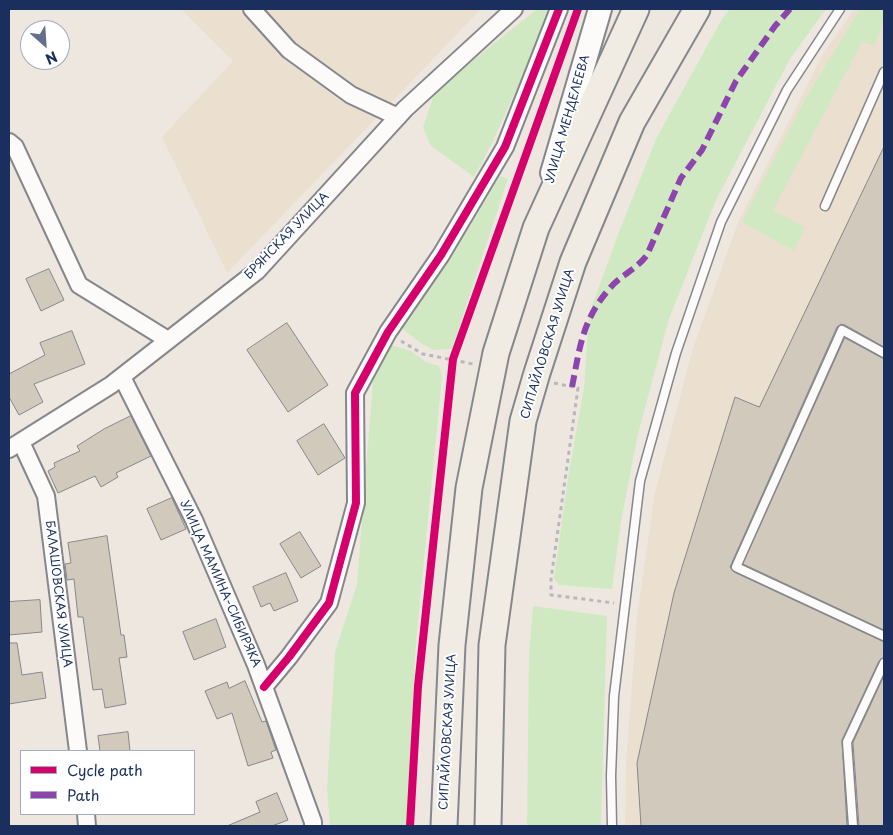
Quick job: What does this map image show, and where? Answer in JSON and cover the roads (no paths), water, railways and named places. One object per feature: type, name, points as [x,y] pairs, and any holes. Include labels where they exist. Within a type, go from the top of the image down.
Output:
[{"type":"main road","name":"УЛИЦА МЕНДЕЛЕЕВА","points":[[536,228],[600,9]]},
{"type":"main road","name":"СИПАЙЛОВСКАЯ УЛИЦА","points":[[444,826],[452,645],[469,488],[496,353],[536,228],[636,9]]},
{"type":"main road","name":"СИПАЙЛОВСКАЯ УЛИЦА","points":[[488,826],[492,645],[523,421],[573,262],[632,122],[697,9]]},
{"type":"street","points":[[252,9],[289,50],[351,95],[398,117]]},
{"type":"street","name":"БРЯНСКАЯ УЛИЦА","points":[[15,446],[122,377],[257,271],[398,117],[514,9]]},
{"type":"street","points":[[264,687],[329,603],[356,503],[355,393],[388,332],[441,255],[505,146],[560,9]]},
{"type":"street","points":[[9,142],[14,147],[79,285],[168,340]]},
{"type":"street","name":"УЛИЦА МАМИНА-СИБИРЯКА","points":[[122,377],[194,520],[264,687],[313,826]]},
{"type":"street","name":"БАЛАШОВСКАЯ УЛИЦА","points":[[15,446],[46,496],[78,750]]},
{"type":"lane","points":[[612,826],[611,776],[614,696],[640,481],[676,353],[721,222],[787,90],[840,9]]},
{"type":"lane","points":[[825,206],[884,72]]},
{"type":"lane","points":[[884,353],[842,330],[736,567],[884,636]]},
{"type":"lane","points":[[854,826],[846,742],[884,663]]}]
